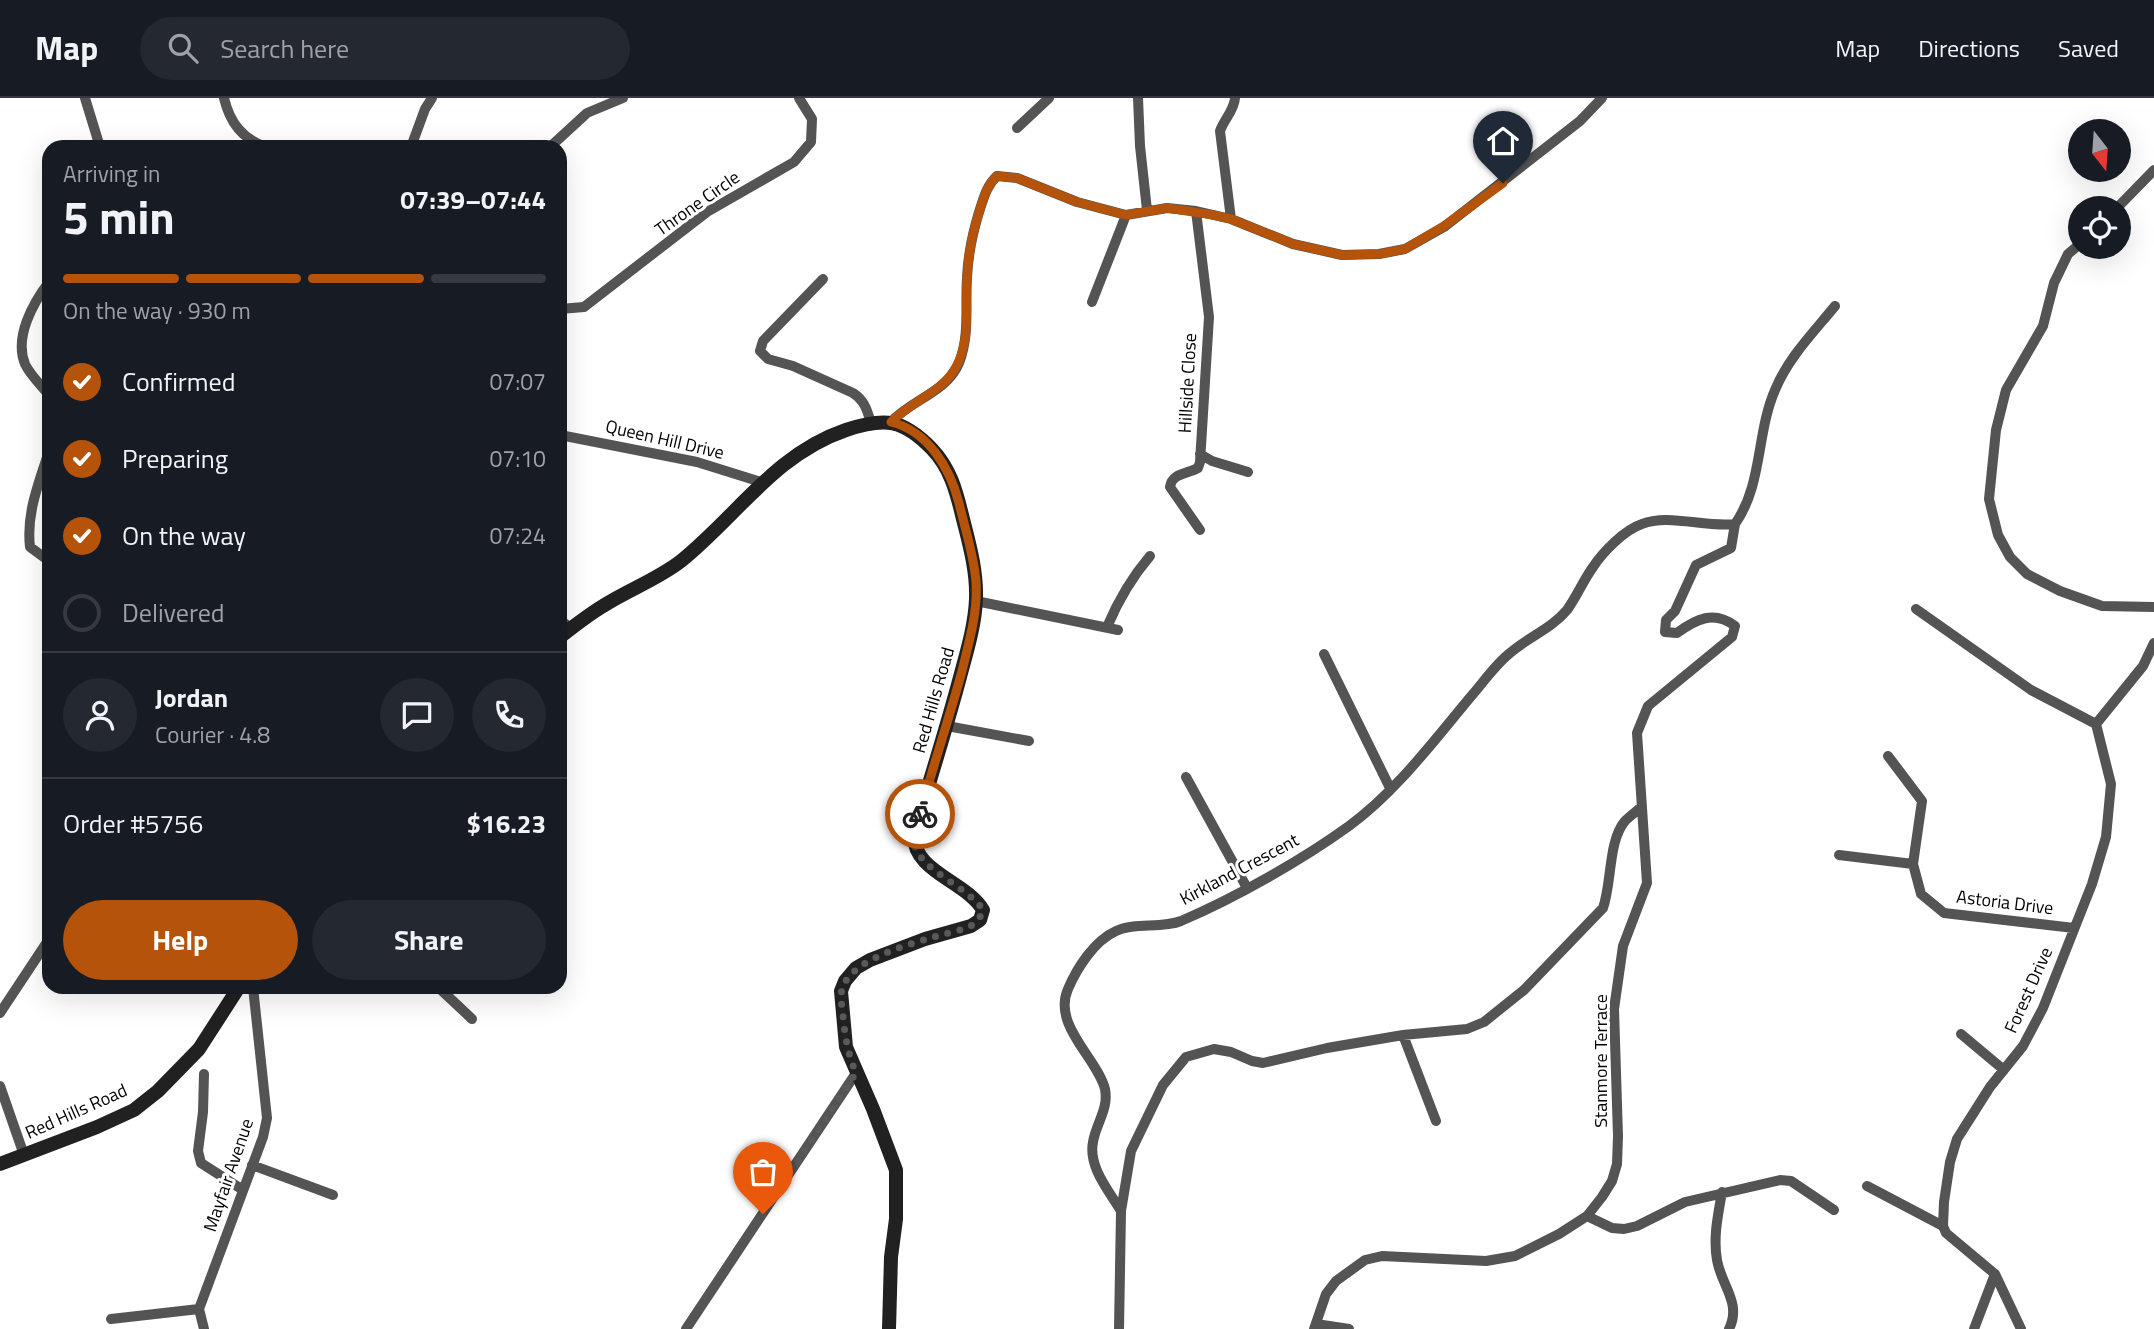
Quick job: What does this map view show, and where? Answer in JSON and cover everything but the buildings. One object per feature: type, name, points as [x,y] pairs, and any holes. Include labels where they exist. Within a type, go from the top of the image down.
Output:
[{"type":"main road","points":[[567,626],[679,563],[704,542],[761,482],[816,443],[871,423],[891,422]]},
{"type":"main road","name":"Red Hills Road","points":[[889,1329],[897,1170],[846,1047],[841,991],[845,981],[856,968],[870,960],[925,939],[971,926],[980,920],[983,910],[976,899],[940,875],[918,854],[914,845],[914,835],[972,632],[976,580],[971,550],[950,473],[925,442],[910,430],[891,422]]},
{"type":"main road","name":"Red Hills Road","points":[[0,1164],[134,1110],[173,1077],[199,1049],[234,994]]},
{"type":"street","points":[[85,98],[98,140]]},
{"type":"street","points":[[224,98],[232,121],[241,134],[250,140]]},
{"type":"street","points":[[414,140],[425,108],[432,98]]},
{"type":"street","points":[[558,140],[587,113],[623,98]]},
{"type":"street","name":"Throne Circle","points":[[567,308],[584,307],[707,212],[794,162],[811,142],[812,119],[799,98]]},
{"type":"street","points":[[1017,128],[1049,98]]},
{"type":"street","points":[[1138,98],[1147,210]]},
{"type":"street","points":[[1231,219],[1220,131],[1234,106],[1234,98]]},
{"type":"street","points":[[891,422],[899,413],[943,385],[958,365],[964,346],[971,242],[986,191],[997,176],[1017,178],[1077,202],[1126,215],[1167,208],[1196,211],[1231,219],[1293,244],[1342,255],[1380,254],[1405,249],[1444,226],[1522,168],[1580,121],[1602,98]]},
{"type":"street","points":[[2129,196],[2154,170]]},
{"type":"street","name":"Hillside Close","points":[[1196,211],[1209,317],[1200,454],[1198,468],[1175,477],[1170,487],[1200,530]]},
{"type":"street","points":[[1092,302],[1126,215]]},
{"type":"street","points":[[2068,254],[2054,283],[2043,326],[2006,390],[1996,430],[1989,499],[1998,535],[2010,557],[2027,574],[2060,591],[2102,606],[2154,607]]},
{"type":"street","points":[[823,279],[763,341],[760,351],[768,359],[793,366],[853,393],[862,399],[867,407],[871,423]]},
{"type":"street","points":[[42,292],[32,306],[23,342],[24,361],[42,385]]},
{"type":"street","points":[[1735,524],[1745,509],[1755,481],[1766,415],[1774,391],[1788,363],[1835,306]]},
{"type":"street","name":"Queen Hill Drive","points":[[567,436],[697,463],[761,482]]},
{"type":"street","points":[[1200,454],[1212,461],[1248,472]]},
{"type":"street","points":[[42,473],[32,504],[28,530],[30,547],[42,556]]},
{"type":"street","name":"Kirkland Crescent","points":[[1121,1211],[1092,1157],[1093,1141],[1105,1109],[1105,1090],[1099,1073],[1074,1036],[1066,1016],[1066,993],[1088,956],[1102,940],[1118,929],[1178,922],[1247,888],[1353,823],[1390,788],[1510,652],[1546,630],[1565,611],[1593,566],[1630,530],[1643,523],[1663,521],[1724,526],[1735,524]]},
{"type":"street","name":"Stanmore Terrace","points":[[1315,1326],[1326,1294],[1336,1281],[1365,1260],[1382,1256],[1486,1261],[1515,1256],[1559,1234],[1587,1216],[1612,1181],[1617,1164],[1618,1136],[1614,1009],[1623,946],[1647,883],[1637,733],[1648,706],[1732,637],[1735,626],[1726,619],[1713,617],[1693,621],[1677,633],[1665,632],[1666,620],[1675,611],[1696,565],[1731,548],[1735,524]]},
{"type":"street","points":[[976,601],[1112,629],[1118,602],[1150,556]]},
{"type":"street","points":[[1916,609],[2031,690],[2096,724],[2143,666],[2154,643]]},
{"type":"street","points":[[1324,654],[1390,788]]},
{"type":"street","name":"Forest Drive","points":[[1943,1226],[1950,1162],[1957,1139],[1965,1123],[2023,1046],[2043,1008],[2092,884],[2106,837],[2111,784],[2096,724]]},
{"type":"street","points":[[947,726],[1029,741]]},
{"type":"street","name":"Astoria Drive","points":[[1888,756],[1922,801],[1913,864],[1921,894],[1944,913],[2074,928]]},
{"type":"street","points":[[1186,777],[1247,888]]},
{"type":"street","points":[[1119,1329],[1121,1211],[1132,1151],[1163,1085],[1186,1057],[1214,1049],[1263,1063],[1327,1048],[1403,1035],[1467,1029],[1484,1022],[1524,990],[1603,908],[1617,837],[1624,823],[1642,806]]},
{"type":"street","points":[[1839,855],[1913,864]]},
{"type":"street","points":[[0,1013],[42,950]]},
{"type":"street","name":"Mayfair Avenue","points":[[199,1309],[263,1137],[267,1118],[254,994]]},
{"type":"street","points":[[445,994],[471,1019]]},
{"type":"street","points":[[1961,1034],[2004,1070]]},
{"type":"street","points":[[1403,1035],[1436,1121]]},
{"type":"street","points":[[204,1073],[199,1157],[205,1168],[243,1190]]},
{"type":"street","points":[[686,1329],[856,1073]]},
{"type":"street","points":[[0,1086],[24,1155]]},
{"type":"street","points":[[252,1166],[333,1195]]},
{"type":"street","points":[[1587,1216],[1612,1228],[1624,1229],[1637,1226],[1685,1202],[1780,1180],[1791,1181],[1834,1210]]},
{"type":"street","points":[[1867,1186],[1943,1226],[1951,1238],[1995,1274],[2021,1329]]},
{"type":"street","points":[[1722,1192],[1715,1233],[1717,1261],[1734,1306],[1735,1316],[1729,1329]]},
{"type":"street","points":[[1974,1329],[1995,1274]]},
{"type":"street","points":[[111,1319],[199,1309],[204,1329]]},
{"type":"street","points":[[1315,1326],[1349,1329]]},
{"type":"way so far","points":[[763,1214],[856,1073],[846,1047],[841,1000],[845,981],[856,968],[870,960],[925,939],[971,926],[980,920],[983,910],[976,899],[940,875],[918,854],[914,835],[920,814]]},
{"type":"route","points":[[920,814],[972,632],[976,580],[971,550],[950,473],[925,442],[901,424],[891,422],[899,413],[943,385],[958,365],[964,346],[971,242],[986,191],[992,181],[997,176],[1017,178],[1077,202],[1126,215],[1167,208],[1196,211],[1231,219],[1293,244],[1342,255],[1380,254],[1405,249],[1444,226],[1503,183]]}]
